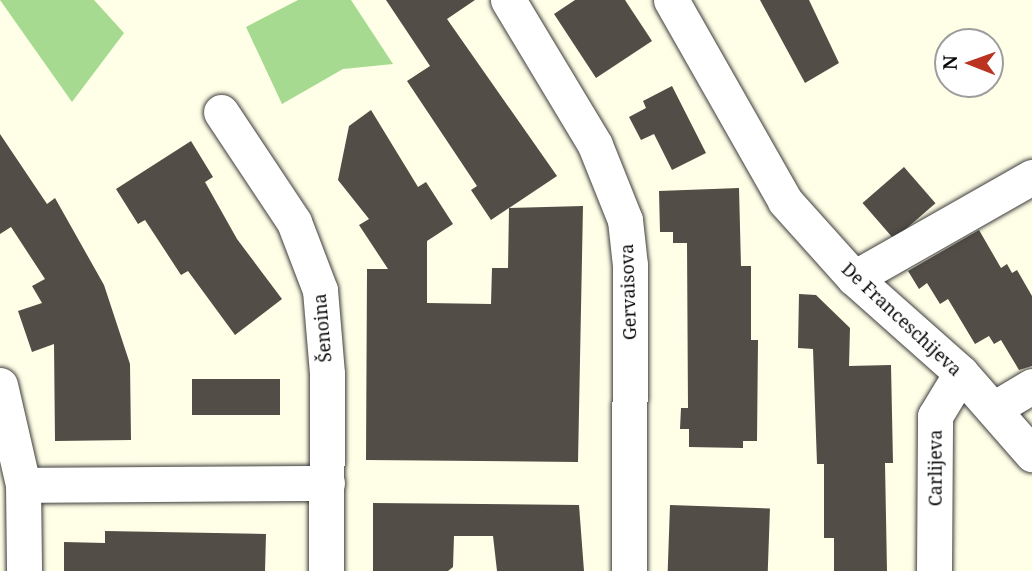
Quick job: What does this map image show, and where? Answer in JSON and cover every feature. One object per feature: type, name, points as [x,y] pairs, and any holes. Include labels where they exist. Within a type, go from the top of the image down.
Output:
[{"type":"street","name":"Gervaisova","points":[[508,0],[595,145],[625,220],[630,265],[629,571]]},
{"type":"street","name":"De Franceschijeva","points":[[671,0],[785,201],[854,278],[961,373],[995,408],[1032,454]]},
{"type":"street","name":"Šenoina","points":[[221,112],[310,253],[320,290],[327,374],[326,571]]},
{"type":"street","points":[[854,278],[1032,177]]},
{"type":"street","name":"Carlijeva","points":[[934,571],[935,416],[961,373]]},
{"type":"street","points":[[0,385],[23,485],[24,571]]},
{"type":"street","points":[[995,408],[1032,386]]},
{"type":"street","points":[[23,485],[327,483]]},
{"type":"green space","points":[[0,0],[94,0],[124,33],[72,102]]},
{"type":"green space","points":[[298,0],[351,0],[393,64],[343,69],[282,104],[246,27]]},
{"type":"building","points":[[386,0],[475,0],[447,19],[557,176],[491,220],[471,190],[477,186],[407,81],[430,66]]},
{"type":"building","points":[[575,0],[625,0],[652,41],[596,78],[554,14]]},
{"type":"building","points":[[760,0],[809,0],[839,63],[805,83]]},
{"type":"building","points":[[672,86],[706,153],[672,170],[654,134],[641,140],[629,117],[646,108],[643,101]]},
{"type":"building","points":[[371,110],[418,187],[426,182],[453,224],[427,241],[427,303],[491,304],[492,268],[508,268],[509,208],[583,206],[578,462],[366,460],[367,269],[388,269],[359,225],[369,219],[338,180],[349,126]]},
{"type":"building","points":[[0,134],[47,204],[55,198],[104,285],[130,364],[131,440],[55,441],[54,344],[32,352],[18,311],[42,303],[32,286],[45,279],[11,227],[0,234]]},
{"type":"building","points":[[191,141],[213,177],[205,182],[237,239],[282,299],[235,335],[188,271],[181,275],[145,220],[138,224],[116,189]]},
{"type":"building","points":[[904,167],[935,203],[894,239],[862,203]]},
{"type":"building","points":[[739,188],[741,266],[751,266],[751,340],[758,340],[757,441],[743,441],[743,448],[689,447],[689,429],[680,429],[681,408],[688,408],[687,243],[673,243],[673,232],[660,232],[659,191]]},
{"type":"building","points":[[979,230],[1001,268],[1007,264],[1012,273],[1017,270],[1032,296],[1032,366],[1019,370],[1001,340],[994,344],[989,336],[975,344],[948,299],[940,304],[927,283],[919,289],[908,271]]},
{"type":"building","points":[[799,294],[816,295],[850,328],[849,366],[891,365],[893,463],[885,463],[887,571],[834,571],[834,538],[824,538],[824,464],[817,464],[813,349],[798,348]]},
{"type":"building","points":[[192,379],[280,379],[280,415],[192,415]]},
{"type":"building","points":[[373,503],[579,505],[584,571],[497,571],[493,536],[454,536],[453,567],[448,571],[373,571]]},
{"type":"building","points":[[670,505],[770,508],[768,571],[668,571]]},
{"type":"building","points":[[105,531],[266,534],[265,571],[64,571],[64,542],[105,543]]}]
